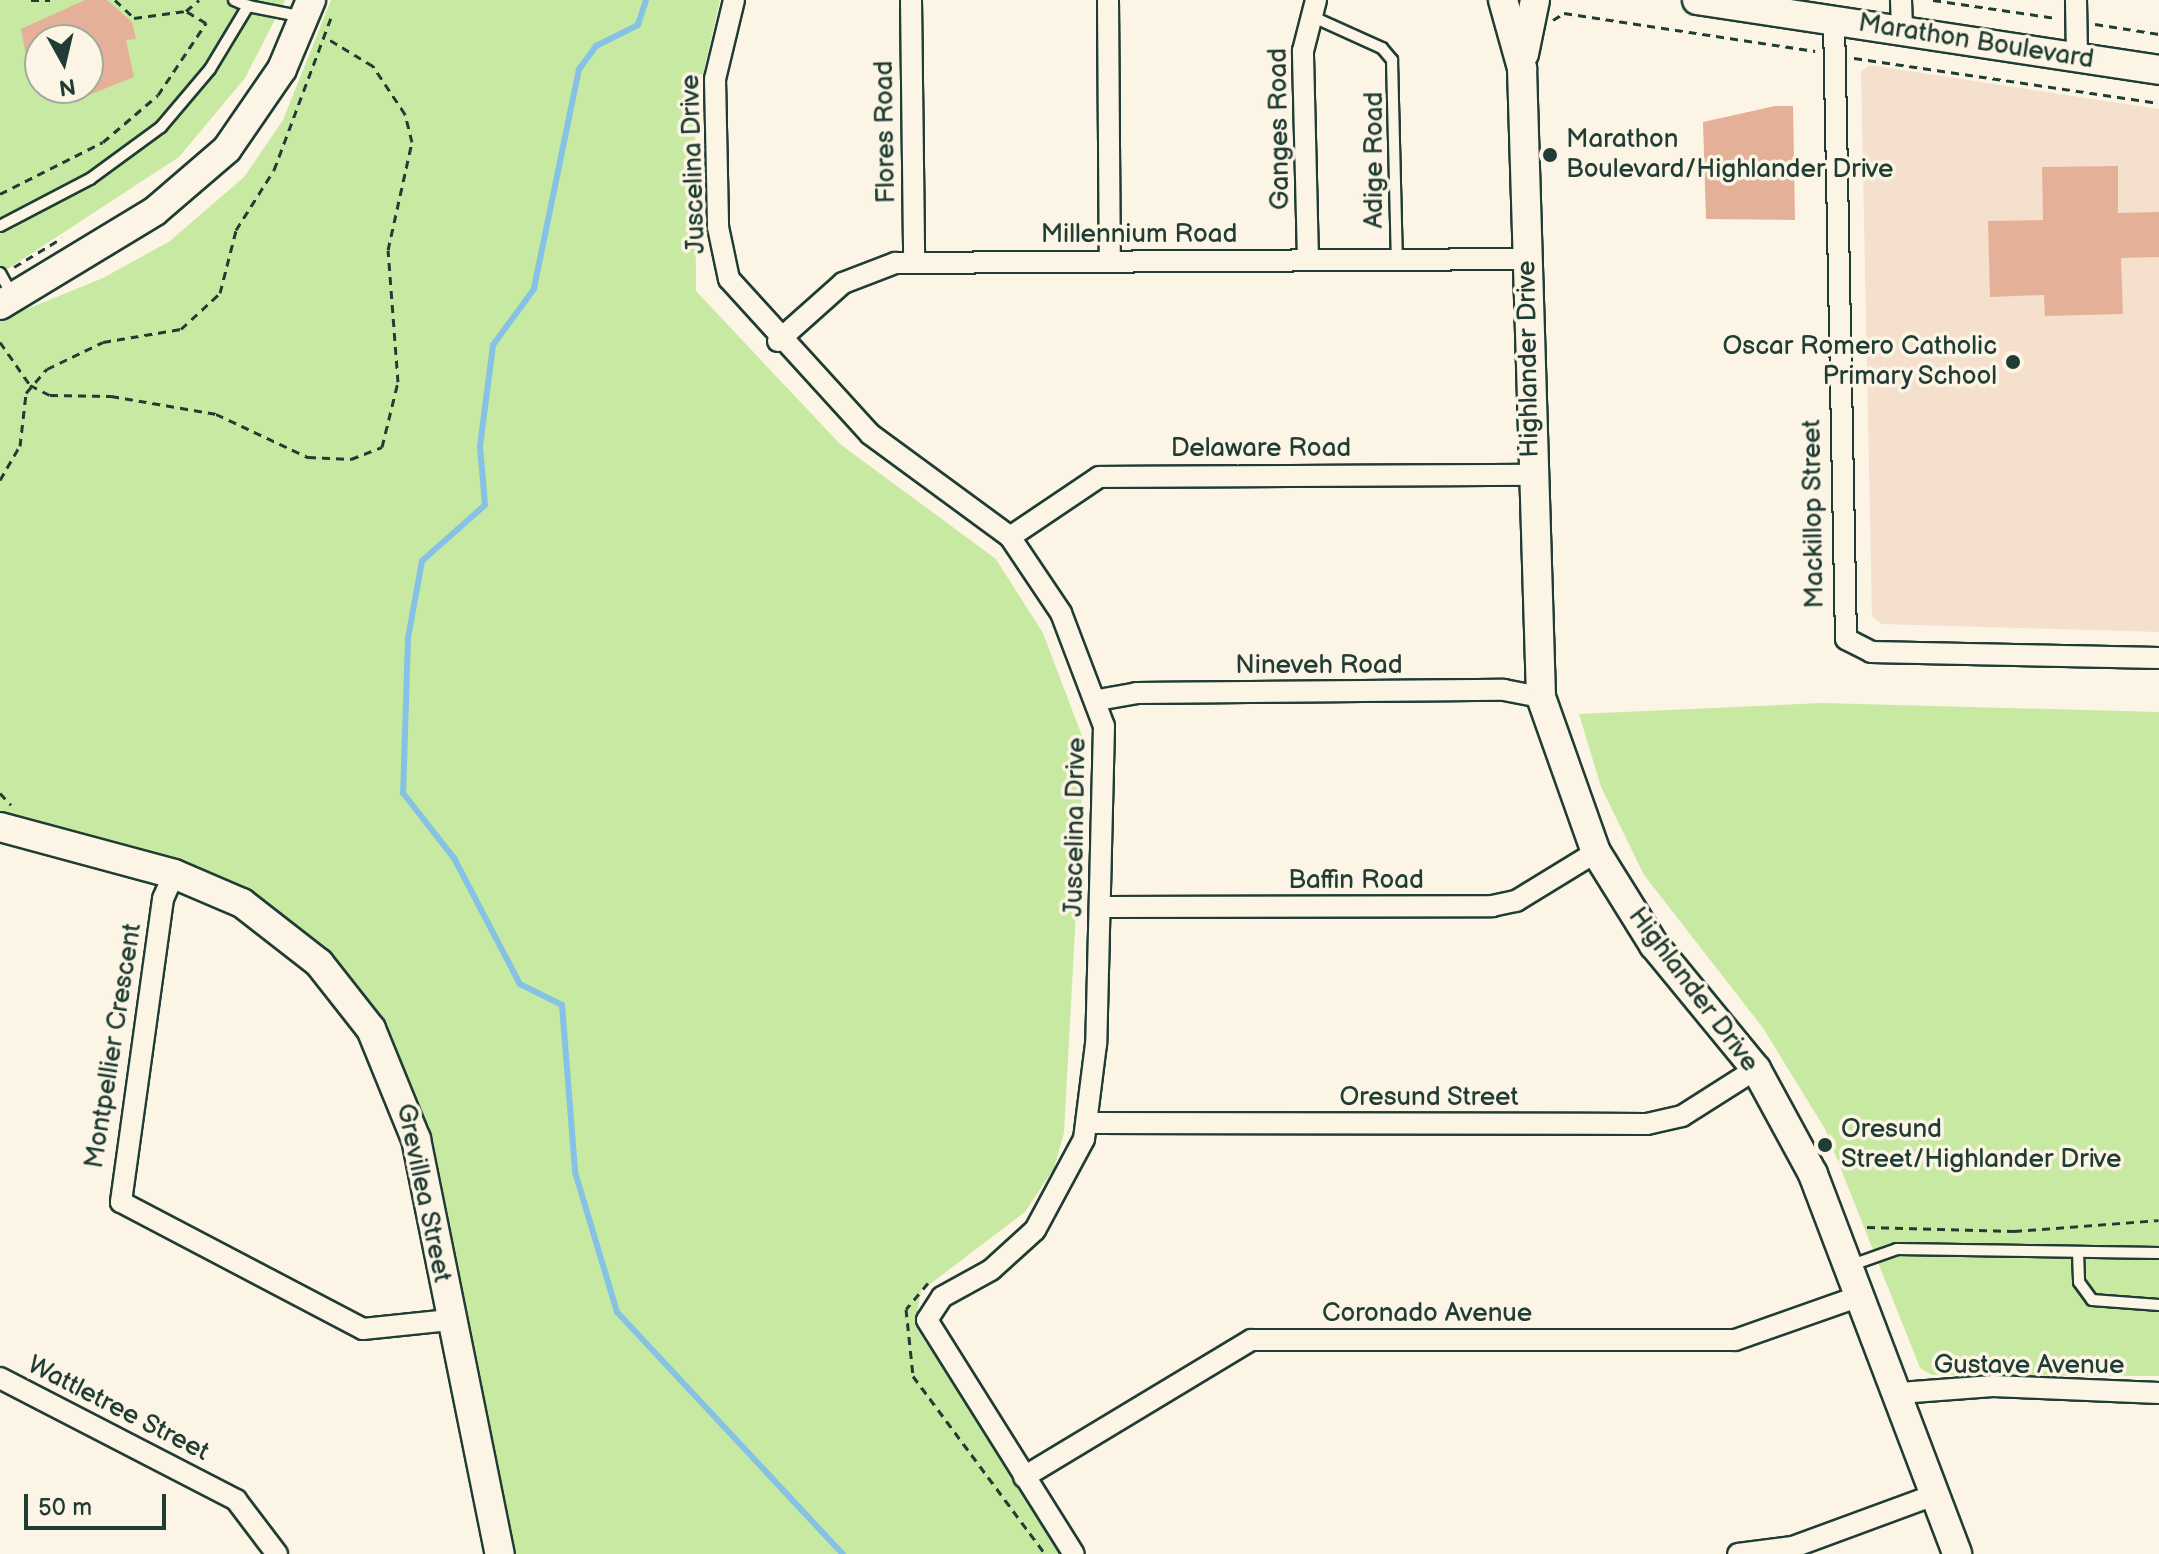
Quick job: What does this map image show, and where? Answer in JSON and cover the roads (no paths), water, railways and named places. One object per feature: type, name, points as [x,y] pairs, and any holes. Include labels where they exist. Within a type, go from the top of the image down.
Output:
[{"type":"street","name":"Juscelina Drive","points":[[734,0],[715,79],[718,227],[729,279],[778,341],[870,434],[1010,537],[1061,613],[1098,700],[1107,762],[1089,1123],[1059,1196],[1035,1230],[991,1270],[942,1297],[927,1320],[1074,1554]]},
{"type":"street","name":"Flores Road","points":[[911,0],[914,263]]},
{"type":"street","points":[[1108,0],[1110,261]]},
{"type":"street","name":"Highlander Drive","points":[[1503,0],[1522,68]]},
{"type":"street","name":"Marathon Boulevard","points":[[1697,0],[2159,70]]},
{"type":"street","points":[[1901,0],[1902,30]]},
{"type":"street","points":[[2076,0],[2077,57]]},
{"type":"street","name":"Highlander Drive","points":[[1526,5],[1522,68],[1531,475],[1541,697],[1596,852],[1654,945],[1756,1069],[1813,1174],[1900,1393],[1957,1554]]},
{"type":"street","name":"Ganges Road","points":[[1308,260],[1303,51],[1313,8]]},
{"type":"street","points":[[4,287],[191,184],[258,109],[308,9]]},
{"type":"street","name":"Mackillop Street","points":[[1834,20],[1831,54],[1846,639],[1871,652],[2159,658]]},
{"type":"street","name":"Millennium Road","points":[[778,341],[861,271],[914,263],[1527,259]]},
{"type":"street","name":"Delaware Road","points":[[1010,537],[1099,477],[1531,475]]},
{"type":"street","name":"Nineveh Road","points":[[1098,700],[1136,693],[1488,690],[1541,697]]},
{"type":"street","name":"Grevillea Street","points":[[5,820],[174,874],[242,903],[298,944],[371,1029],[416,1139],[450,1320],[500,1554]]},
{"type":"street","name":"Baffin Road","points":[[1102,907],[1492,906],[1516,901],[1596,852]]},
{"type":"street","name":"Montpellier Crescent","points":[[174,874],[163,899],[121,1202],[363,1329],[450,1320]]},
{"type":"street","name":"Oresund Street","points":[[1089,1123],[1647,1124],[1682,1116],[1756,1069]]},
{"type":"street","name":"Coronado Avenue","points":[[1024,1477],[1251,1340],[1735,1340],[1860,1296]]},
{"type":"street","name":"Wattletree Street","points":[[0,1378],[236,1500],[277,1554]]},
{"type":"street","name":"Gustave Avenue","points":[[1900,1393],[1993,1386],[2159,1393]]},
{"type":"street","points":[[1738,1554],[1793,1547],[1937,1494]]},
{"type":"lane","points":[[234,0],[248,6],[308,9]]},
{"type":"lane","points":[[0,226],[90,179],[161,127],[210,69],[248,6]]},
{"type":"lane","name":"Adige Road","points":[[1313,8],[1382,48],[1392,60],[1397,259]]},
{"type":"lane","points":[[1849,1266],[1897,1249],[2159,1253]]},
{"type":"lane","points":[[2078,1252],[2079,1282],[2092,1300],[2159,1305]]},
{"type":"waterway","points":[[646,0],[638,25],[596,46],[579,69],[534,289],[493,345],[480,446],[485,505],[422,561],[408,638],[403,793],[454,858],[520,984],[562,1005],[575,1172],[617,1312],[843,1554]]},
{"type":"place","name":"Marathon Boulevard/Highlander Drive","points":[[1550,155]]},
{"type":"place","name":"Oscar Romero Catholic Primary School","points":[[2013,362]]},
{"type":"place","name":"Oresund Street/Highlander Drive","points":[[1825,1145]]}]
